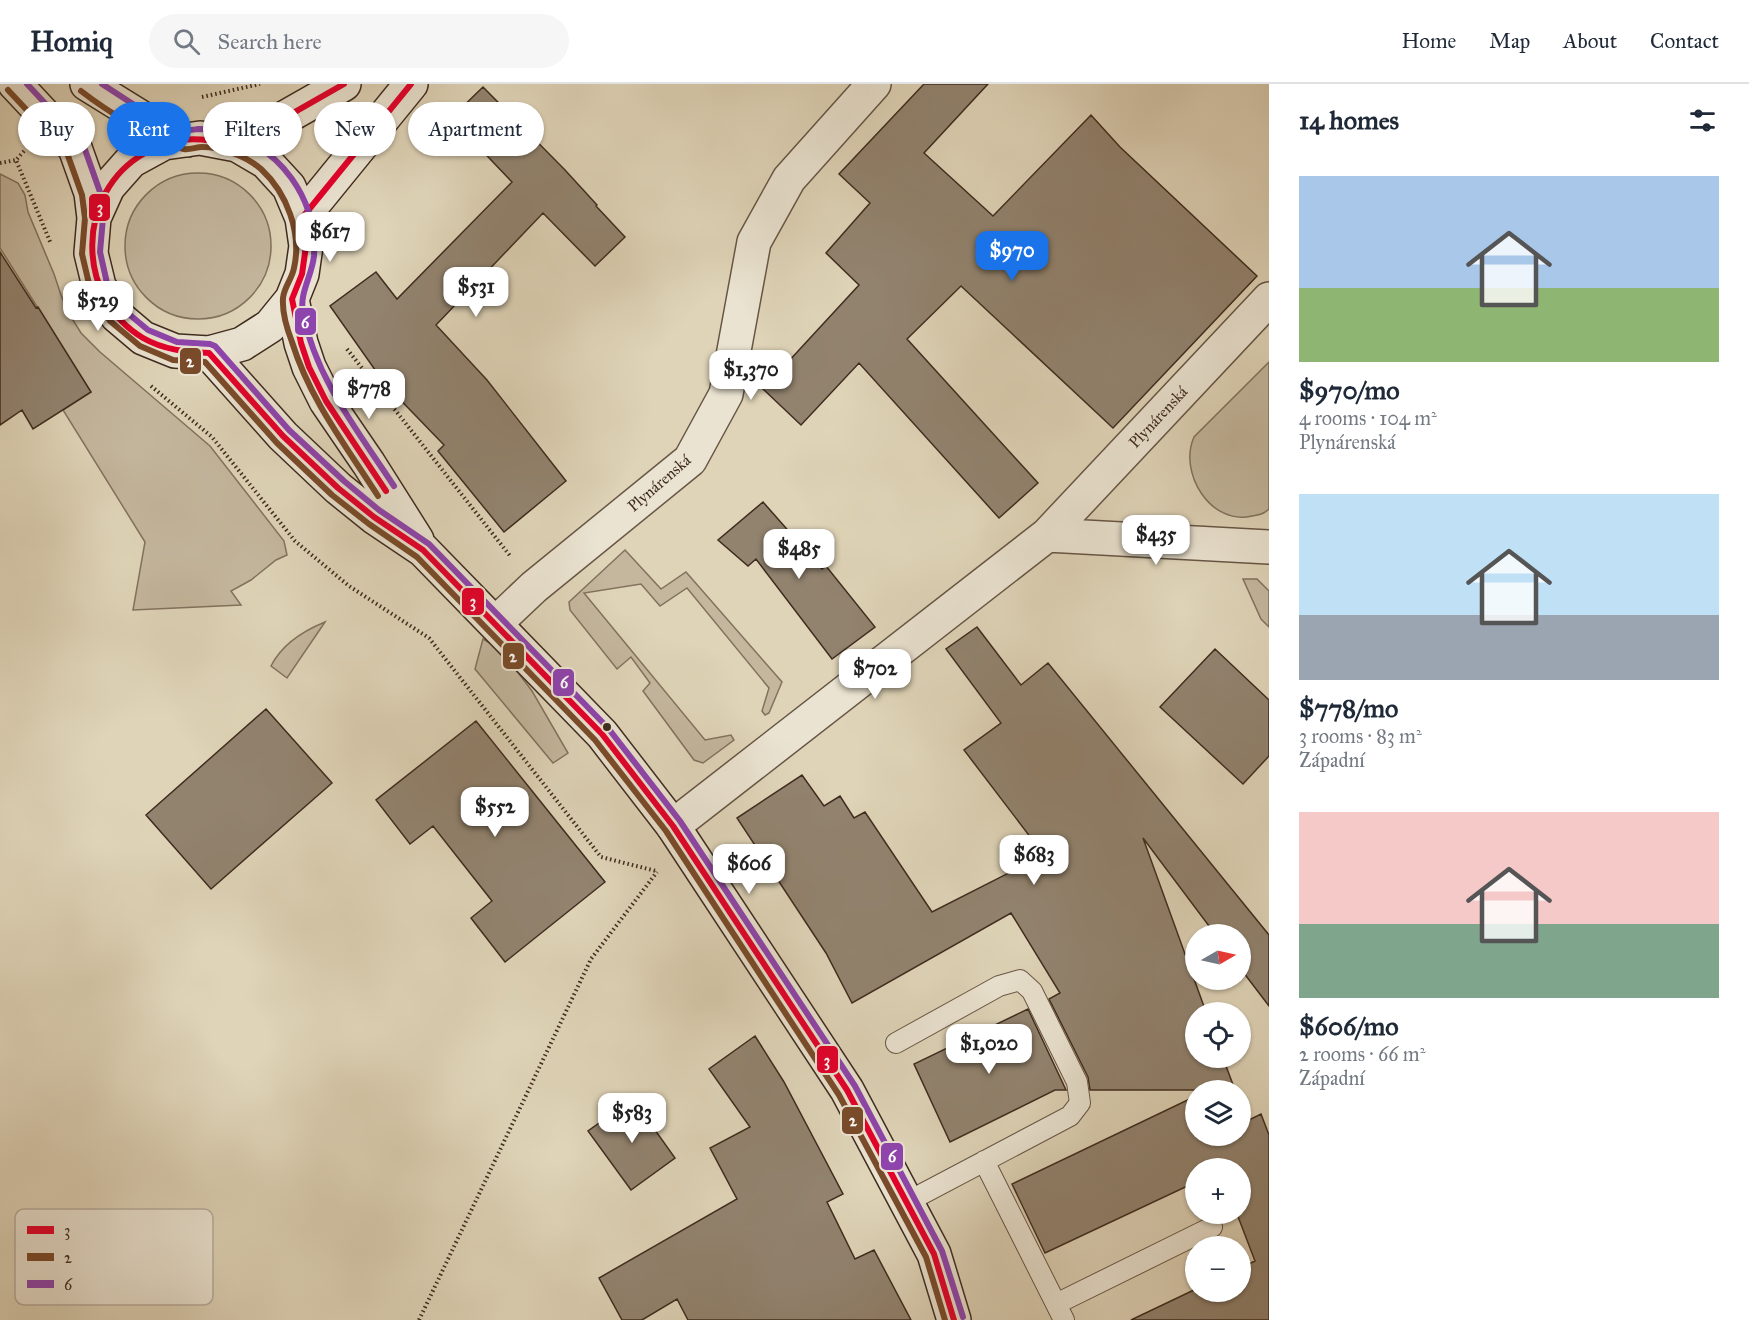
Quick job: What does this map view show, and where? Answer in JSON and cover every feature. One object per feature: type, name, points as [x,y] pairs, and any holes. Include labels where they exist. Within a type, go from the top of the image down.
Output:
[{"type":"street","points":[[0,89],[8,84]]},
{"type":"street","points":[[15,84],[32,102]]},
{"type":"street","points":[[87,84],[116,102]]},
{"type":"street","points":[[302,108],[344,84]]},
{"type":"street","points":[[303,218],[411,84]]},
{"type":"street","name":"Plynárenská","points":[[496,623],[534,587],[690,459],[726,394],[754,242],[789,179],[874,84]]},
{"type":"street","points":[[78,156],[92,194],[94,219],[91,253],[99,286],[117,316],[143,338],[175,351],[209,353],[242,344],[270,326],[292,299],[303,274],[306,246],[303,218],[289,187],[266,162],[256,156]]},
{"type":"street","points":[[94,219],[108,187],[131,161],[140,156]]},
{"type":"street","points":[[292,299],[301,343],[309,367],[326,401],[423,549],[602,734],[673,826],[848,1090],[934,1254],[954,1320]]},
{"type":"street","name":"Plynárenská","points":[[673,826],[1047,535],[1269,299]]},
{"type":"street","points":[[209,353],[283,435],[338,488],[374,517],[423,549]]},
{"type":"street","points":[[1047,535],[1269,547]]},
{"type":"lane","points":[[896,1043],[999,986],[1020,980],[1032,991],[1077,1082],[1080,1103],[1070,1116],[907,1202]]},
{"type":"lane","points":[[984,1161],[1060,1312],[1212,1227]]},
{"type":"path","points":[[201,97],[260,84]]},
{"type":"path","points":[[0,163],[16,160],[20,156]]},
{"type":"path","points":[[16,160],[52,246]]},
{"type":"path","points":[[345,347],[534,587]]},
{"type":"path","points":[[150,385],[212,437],[295,541],[349,586],[429,638],[601,857],[658,871],[665,880]]},
{"type":"path","points":[[419,1320],[591,959],[658,871]]},
{"type":"shaded area","points":[[198,173],[226,178],[250,194],[266,218],[271,246],[266,274],[250,298],[226,314],[198,319],[170,314],[146,298],[130,274],[125,246],[130,218],[146,194],[170,178]]},
{"type":"shaded area","points":[[0,174],[18,183],[25,195],[28,212],[61,295],[81,333],[210,446],[284,541],[287,555],[231,591],[241,605],[133,610],[145,542],[63,410],[91,392],[0,248]]},
{"type":"shaded area","points":[[1269,362],[1269,509],[1259,515],[1237,517],[1223,513],[1211,505],[1202,494],[1191,466],[1190,451],[1194,437]]},
{"type":"shaded area","points":[[625,550],[661,589],[686,572],[782,682],[769,713],[765,715],[762,711],[769,688],[687,588],[660,606],[641,584],[584,593],[705,740],[731,735],[734,740],[703,763],[694,760],[643,691],[650,683],[631,657],[617,669],[570,610],[569,602]]},
{"type":"shaded area","points":[[1243,579],[1257,579],[1269,591],[1269,627],[1261,619]]},
{"type":"shaded area","points":[[325,622],[287,678],[271,666],[281,651],[294,639]]},
{"type":"shaded area","points":[[483,639],[500,649],[532,691],[568,753],[553,763],[475,669]]},
{"type":"building","points":[[924,84],[988,84],[924,153],[993,216],[1091,115],[1120,147],[1257,276],[1113,428],[961,286],[907,339],[1038,483],[999,518],[859,363],[801,425],[763,389],[859,285],[826,253],[870,203],[839,174]]},
{"type":"building","points":[[483,87],[498,102],[468,102]]},
{"type":"building","points":[[544,149],[625,237],[595,266],[543,213],[436,325],[487,380],[566,481],[504,532],[438,451],[444,445],[385,384],[330,306],[376,272],[397,299],[512,182],[487,156],[544,156]]},
{"type":"building","points":[[0,252],[36,308],[38,307],[91,392],[33,429],[22,410],[0,425]]},
{"type":"building","points":[[763,502],[822,569],[826,566],[875,627],[832,659],[756,559],[748,566],[718,540]]},
{"type":"building","points":[[977,627],[1021,685],[1048,663],[1269,935],[1269,1006],[1251,982],[1251,924],[1208,924],[1143,838],[1185,954],[1185,990],[1198,990],[1202,1002],[1185,1002],[1185,1068],[1227,1068],[1231,1080],[1185,1080],[1185,1090],[1090,1090],[1088,1077],[1049,999],[1060,993],[1011,913],[852,1003],[826,953],[737,818],[802,775],[824,806],[840,796],[854,818],[865,812],[932,912],[1044,855],[964,750],[1001,723],[946,649]]},
{"type":"building","points":[[1215,649],[1269,700],[1269,756],[1243,784],[1160,707]]},
{"type":"building","points":[[266,709],[332,783],[211,889],[146,815]]},
{"type":"building","points":[[476,721],[605,882],[505,962],[471,918],[492,901],[433,826],[410,844],[376,800]]},
{"type":"building","points":[[1028,1009],[1066,1090],[1055,1090],[950,1142],[914,1064]]},
{"type":"building","points":[[755,1036],[784,1082],[843,1194],[827,1202],[855,1259],[874,1250],[911,1320],[688,1320],[677,1299],[642,1320],[622,1320],[599,1278],[737,1199],[710,1148],[750,1127],[709,1069]]},
{"type":"building","points":[[633,1099],[675,1158],[631,1190],[588,1131]]},
{"type":"building","points":[[1185,1101],[1185,1146],[1251,1146],[1251,1119],[1261,1114],[1269,1135],[1269,1320],[1131,1320],[1185,1294],[1185,1302],[1251,1302],[1251,1263],[1255,1261],[1251,1251],[1251,1236],[1245,1236],[1241,1224],[1251,1224],[1251,1158],[1185,1158],[1185,1187],[1045,1253],[1012,1184]]},
{"type":"transit line","name":"6","points":[[27,84],[83,144],[100,192],[103,218],[100,252],[107,283],[124,310],[148,330],[177,342],[215,346],[289,430],[344,481],[379,510],[429,544],[608,728],[680,821],[855,1086],[942,1251],[963,1317]]},
{"type":"transit line","name":"6","points":[[102,84],[139,108],[180,129],[215,130],[245,140],[263,150],[292,178],[302,196],[313,235],[314,256],[302,306],[309,337],[340,404],[394,486]]},
{"type":"transit line","name":"3","points":[[344,84],[237,145],[201,139],[174,141],[162,144],[145,153],[122,171],[106,193],[96,218],[92,245],[95,272],[105,298],[121,320],[143,338],[175,350],[209,353],[283,436],[338,488],[374,517],[423,550],[602,734],[673,826],[847,1090],[934,1254],[954,1320]]},
{"type":"transit line","name":"3","points":[[386,491],[326,401],[309,367],[301,343],[292,299],[302,274],[306,246],[302,218],[411,84]]},
{"type":"transit line","name":"2","points":[[8,90],[67,153],[82,195],[85,218],[82,254],[90,288],[110,321],[140,346],[173,360],[205,362],[277,443],[332,495],[417,557],[595,740],[666,831],[839,1095],[926,1257],[945,1320]]},
{"type":"transit line","name":"2","points":[[81,91],[116,116],[160,140],[184,149],[210,147],[233,153],[255,164],[270,179],[285,202],[296,241],[294,268],[283,298],[284,315],[290,337],[319,403],[378,496]]}]
